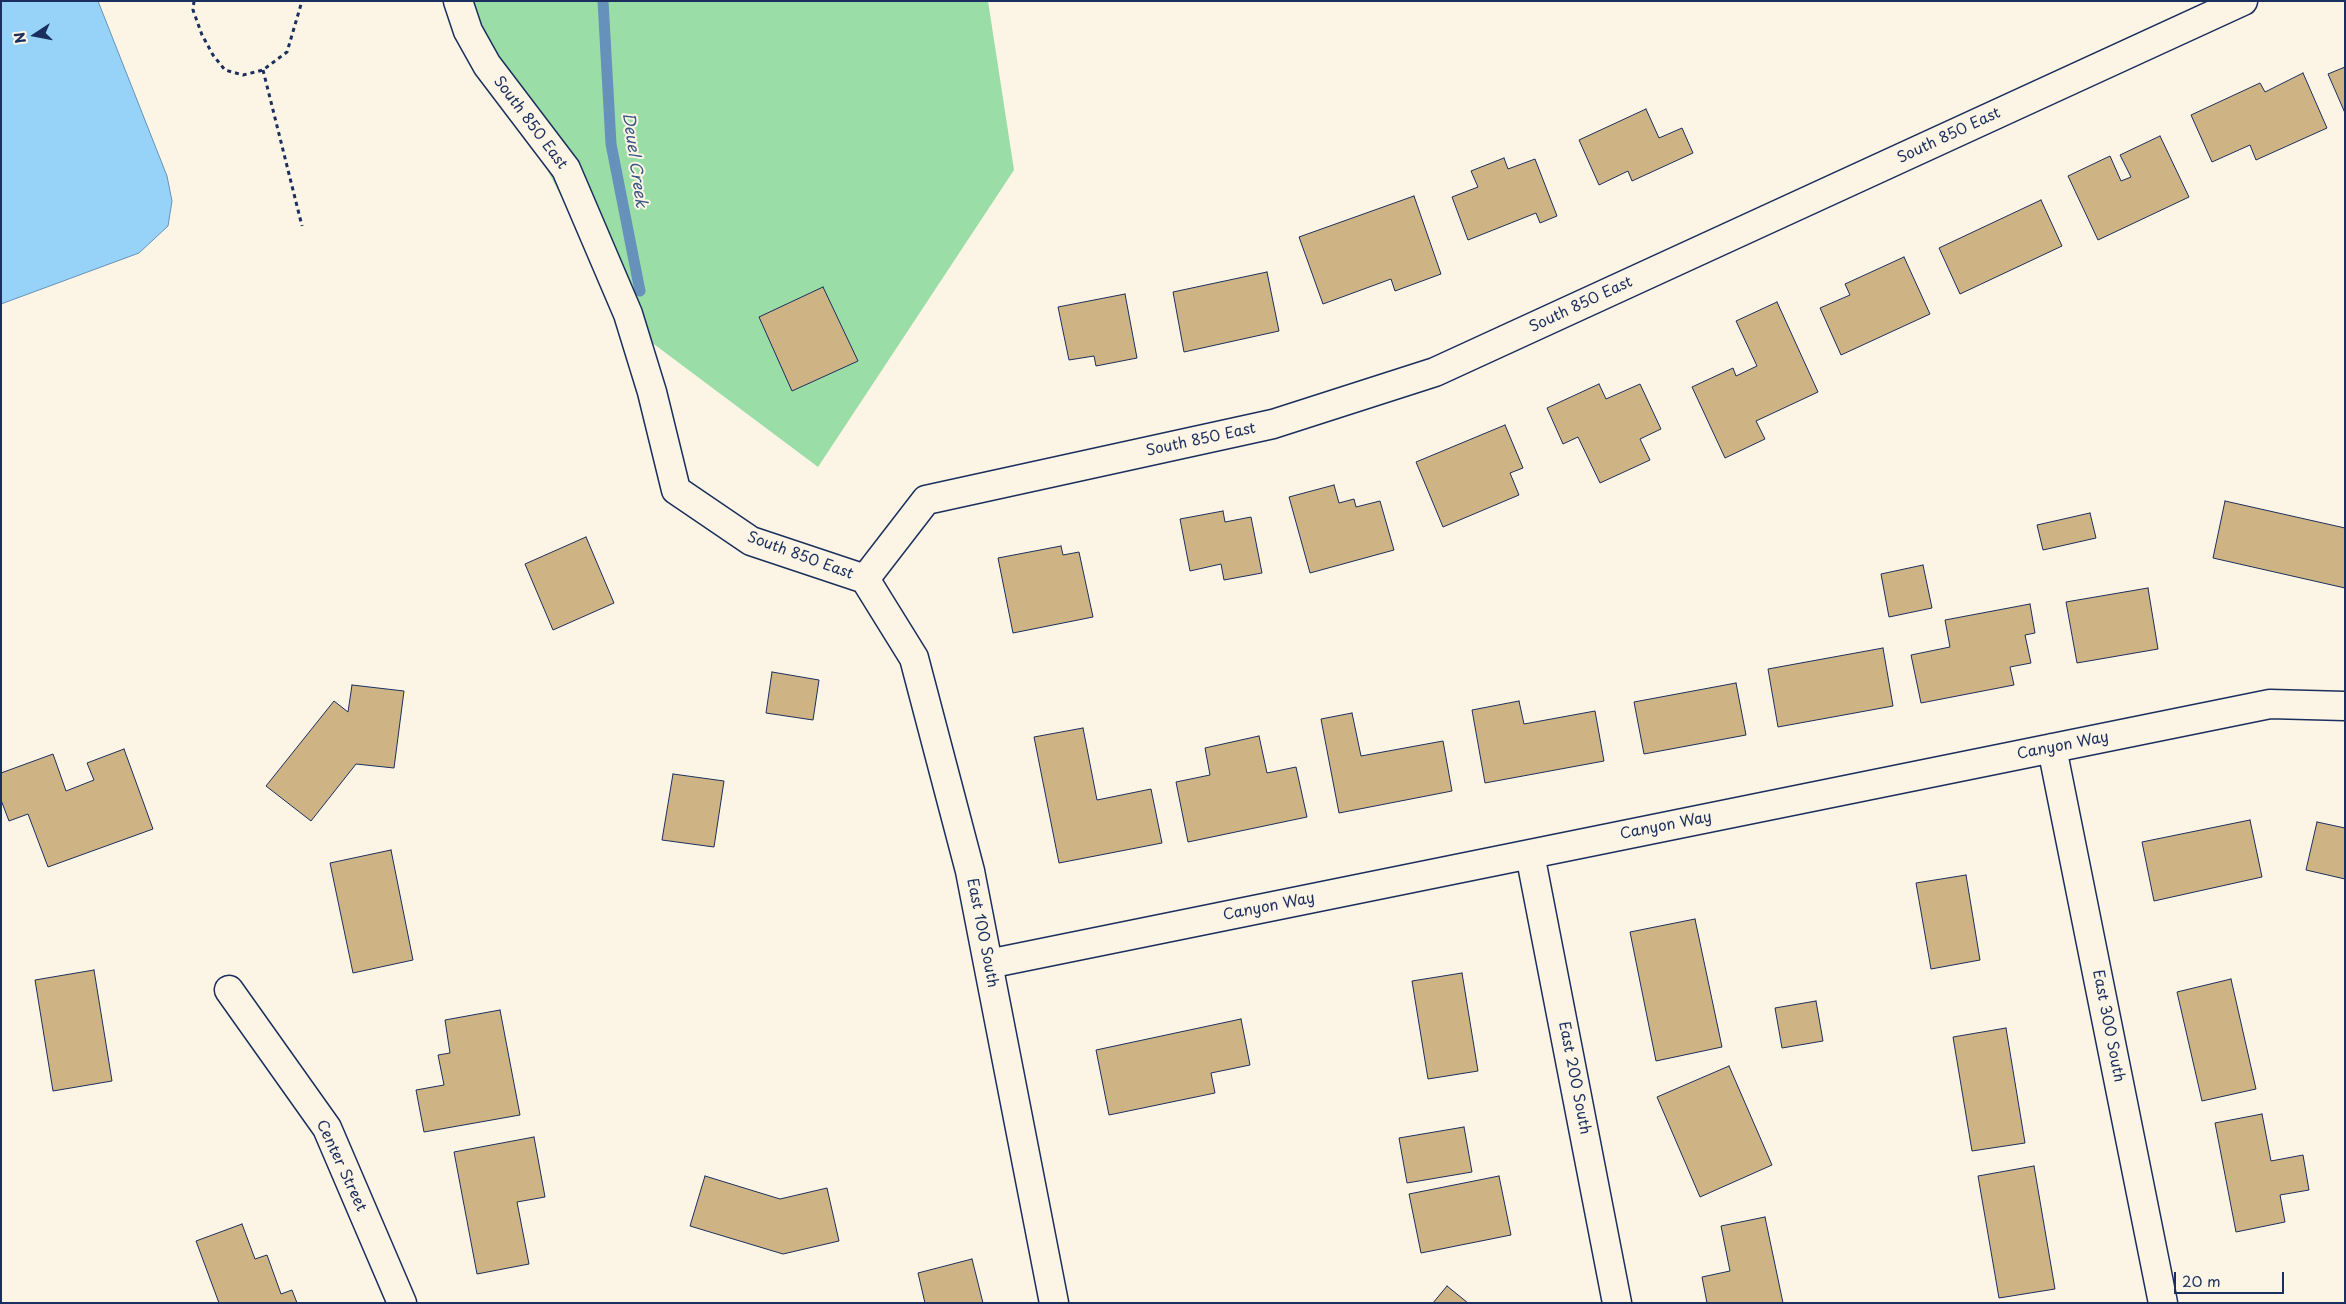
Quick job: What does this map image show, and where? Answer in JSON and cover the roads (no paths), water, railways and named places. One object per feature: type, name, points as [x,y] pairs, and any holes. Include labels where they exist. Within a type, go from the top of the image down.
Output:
[{"type":"street","name":"South 850 East","points":[[458,1],[468,31],[487,66],[566,169],[628,314],[652,392],[676,490],[751,541],[865,579],[926,500],[1273,424],[1435,372],[2243,1]]},
{"type":"street","name":"East 100 South","points":[[865,579],[914,658],[970,871],[1054,1303]]},
{"type":"street","name":"Canyon Way","points":[[988,964],[2270,704],[2345,706]]},
{"type":"street","name":"East 300 South","points":[[2052,748],[2163,1303]]},
{"type":"street","name":"East 200 South","points":[[1530,854],[1617,1303]]},
{"type":"street","name":"Center Street","points":[[229,990],[327,1128],[402,1303]]},
{"type":"water","points":[[1,1],[98,1],[167,176],[172,201],[168,226],[139,253],[1,304]]},
{"type":"waterway","name":"Deuel Creek","points":[[603,1],[611,144],[640,291]]}]
